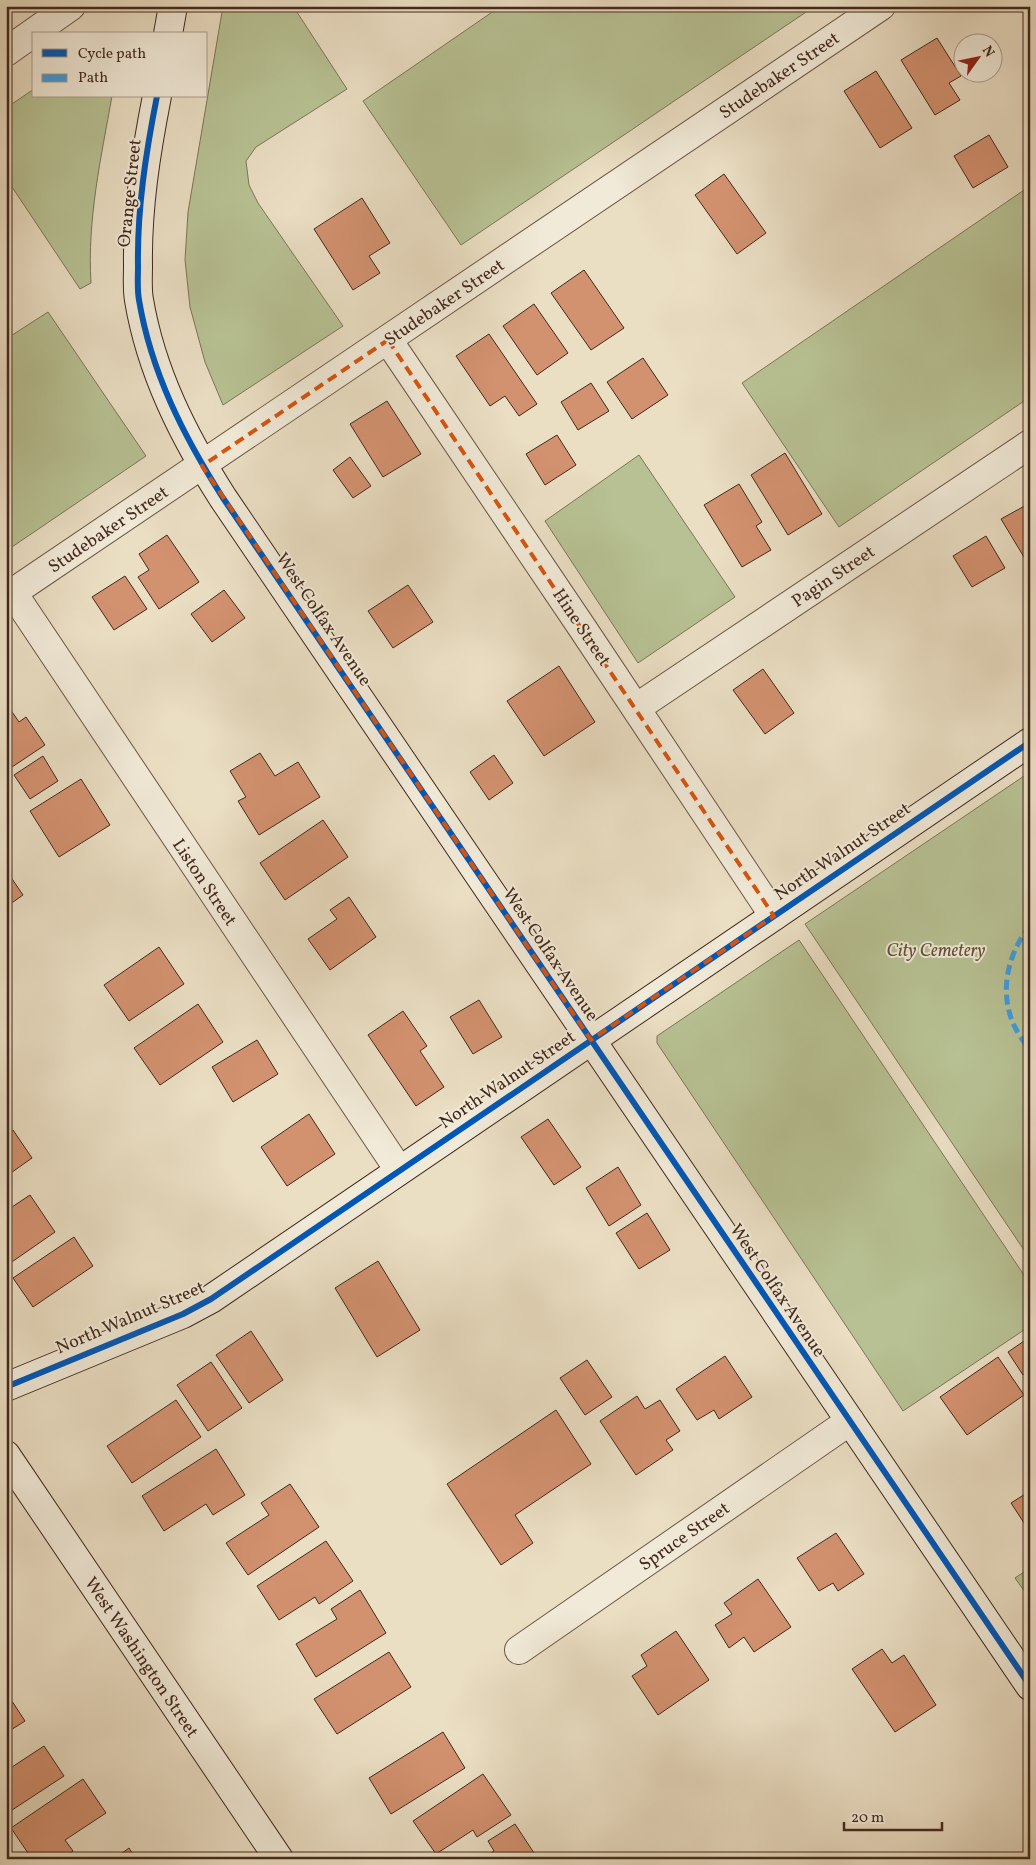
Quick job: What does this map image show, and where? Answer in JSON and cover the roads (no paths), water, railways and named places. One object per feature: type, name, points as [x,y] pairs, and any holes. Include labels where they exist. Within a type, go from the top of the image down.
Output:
[{"type":"street","points":[[34,32],[71,6]]},
{"type":"street","points":[[168,32],[173,6]]},
{"type":"street","name":"Studebaker Street","points":[[10,595],[881,6]]},
{"type":"street","points":[[6,52],[32,34]]},
{"type":"street","name":"Orange Street","points":[[152,352],[139,299],[137,228],[157,98]]},
{"type":"street","name":"Hine Street","points":[[388,340],[774,916]]},
{"type":"street","name":"West Colfax Avenue","points":[[152,352],[168,398],[190,446],[202,466],[1030,1686]]},
{"type":"street","name":"Pagin Street","points":[[636,708],[1030,444]]},
{"type":"street","name":"Liston Street","points":[[10,595],[399,1170]]},
{"type":"street","name":"North Walnut Street","points":[[6,1387],[183,1314],[211,1299],[1030,742]]},
{"type":"street","name":"Spruce Street","points":[[519,1650],[850,1421]]},
{"type":"street","name":"West Washington Street","points":[[6,1455],[278,1859]]},
{"type":"park label","name":"City Cemetery","points":[[936,950]]}]
